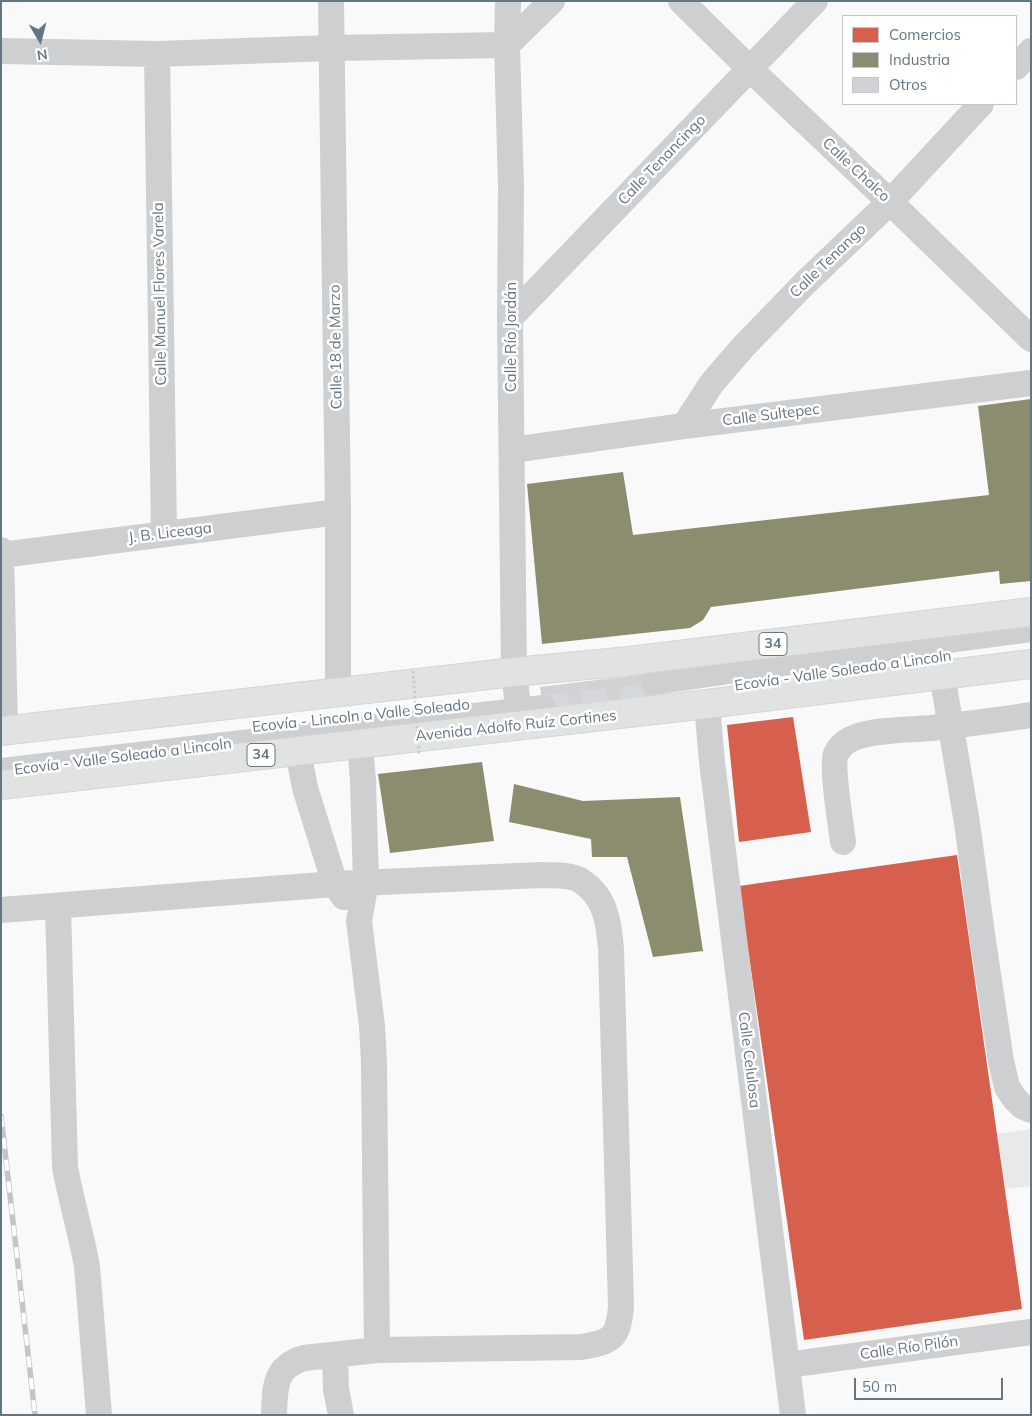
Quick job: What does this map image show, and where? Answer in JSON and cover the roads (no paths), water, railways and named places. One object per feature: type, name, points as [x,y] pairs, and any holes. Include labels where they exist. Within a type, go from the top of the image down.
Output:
[{"type":"main road","name":"Avenida Adolfo Ruíz Cortines","points":[[1,784],[360,744],[526,702],[639,660],[1031,612]]},
{"type":"main road","name":"Avenida Adolfo Ruíz Cortines","points":[[2,739],[338,693],[526,702],[707,704],[1031,664]]},
{"type":"street","name":"Calle 18 de Marzo","points":[[331,1],[338,512],[338,693]]},
{"type":"street","name":"Calle Río Jordán","points":[[508,1],[512,450],[526,702]]},
{"type":"street","points":[[1,52],[157,54],[507,45],[552,1]]},
{"type":"street","name":"Calle Chalco","points":[[681,1],[1031,339]]},
{"type":"street","name":"Calle Tenancingo","points":[[510,318],[815,1]]},
{"type":"street","points":[[1017,66],[1031,51]]},
{"type":"street","name":"Calle Manuel Flores Varela","points":[[157,54],[164,534]]},
{"type":"street","name":"Calle Tenango","points":[[684,426],[712,382],[743,346],[805,282],[890,202],[980,105]]},
{"type":"street","name":"Calle Sultepec","points":[[512,450],[538,448],[684,426],[1031,383]]},
{"type":"street","name":"J. B. Liceaga","points":[[1,555],[338,512]]},
{"type":"street","points":[[1,550],[2,739]]},
{"type":"street","name":"Ecovía - Valle Soleado a Lincoln","points":[[1031,630],[655,689],[1031,647]]},
{"type":"street","points":[[942,674],[967,823],[1001,1061],[1007,1088],[1014,1100],[1031,1110]]},
{"type":"street","name":"Ecovía - Lincoln a Valle Soleado","points":[[2,739],[526,702]]},
{"type":"street","name":"Ecovía - Valle Soleado a Lincoln","points":[[1,771],[526,702]]},
{"type":"street","name":"Calle Celulosa","points":[[707,704],[712,762],[794,1415]]},
{"type":"street","points":[[843,842],[835,756],[846,741],[873,733],[950,726],[1031,715]]},
{"type":"street","points":[[360,744],[366,882],[359,921],[372,1026],[374,1062],[377,1350]]},
{"type":"street","points":[[298,750],[305,788],[335,884],[359,921]]},
{"type":"street","points":[[1,910],[335,884],[541,875],[564,876],[580,880],[593,891],[602,905],[608,924],[611,949],[621,1307],[619,1324],[615,1334],[608,1340],[582,1347],[377,1350],[304,1358],[284,1368],[277,1382],[274,1415]]},
{"type":"street","points":[[58,906],[65,1167],[87,1266],[99,1415]]},
{"type":"street","name":"Calle Río Pilón","points":[[787,1365],[1031,1332]]},
{"type":"street","points":[[335,1355],[336,1389],[341,1415]]},
{"type":"tunnel","points":[[543,708],[656,696]]},
{"type":"railway","points":[[1,1116],[35,1415]]}]
